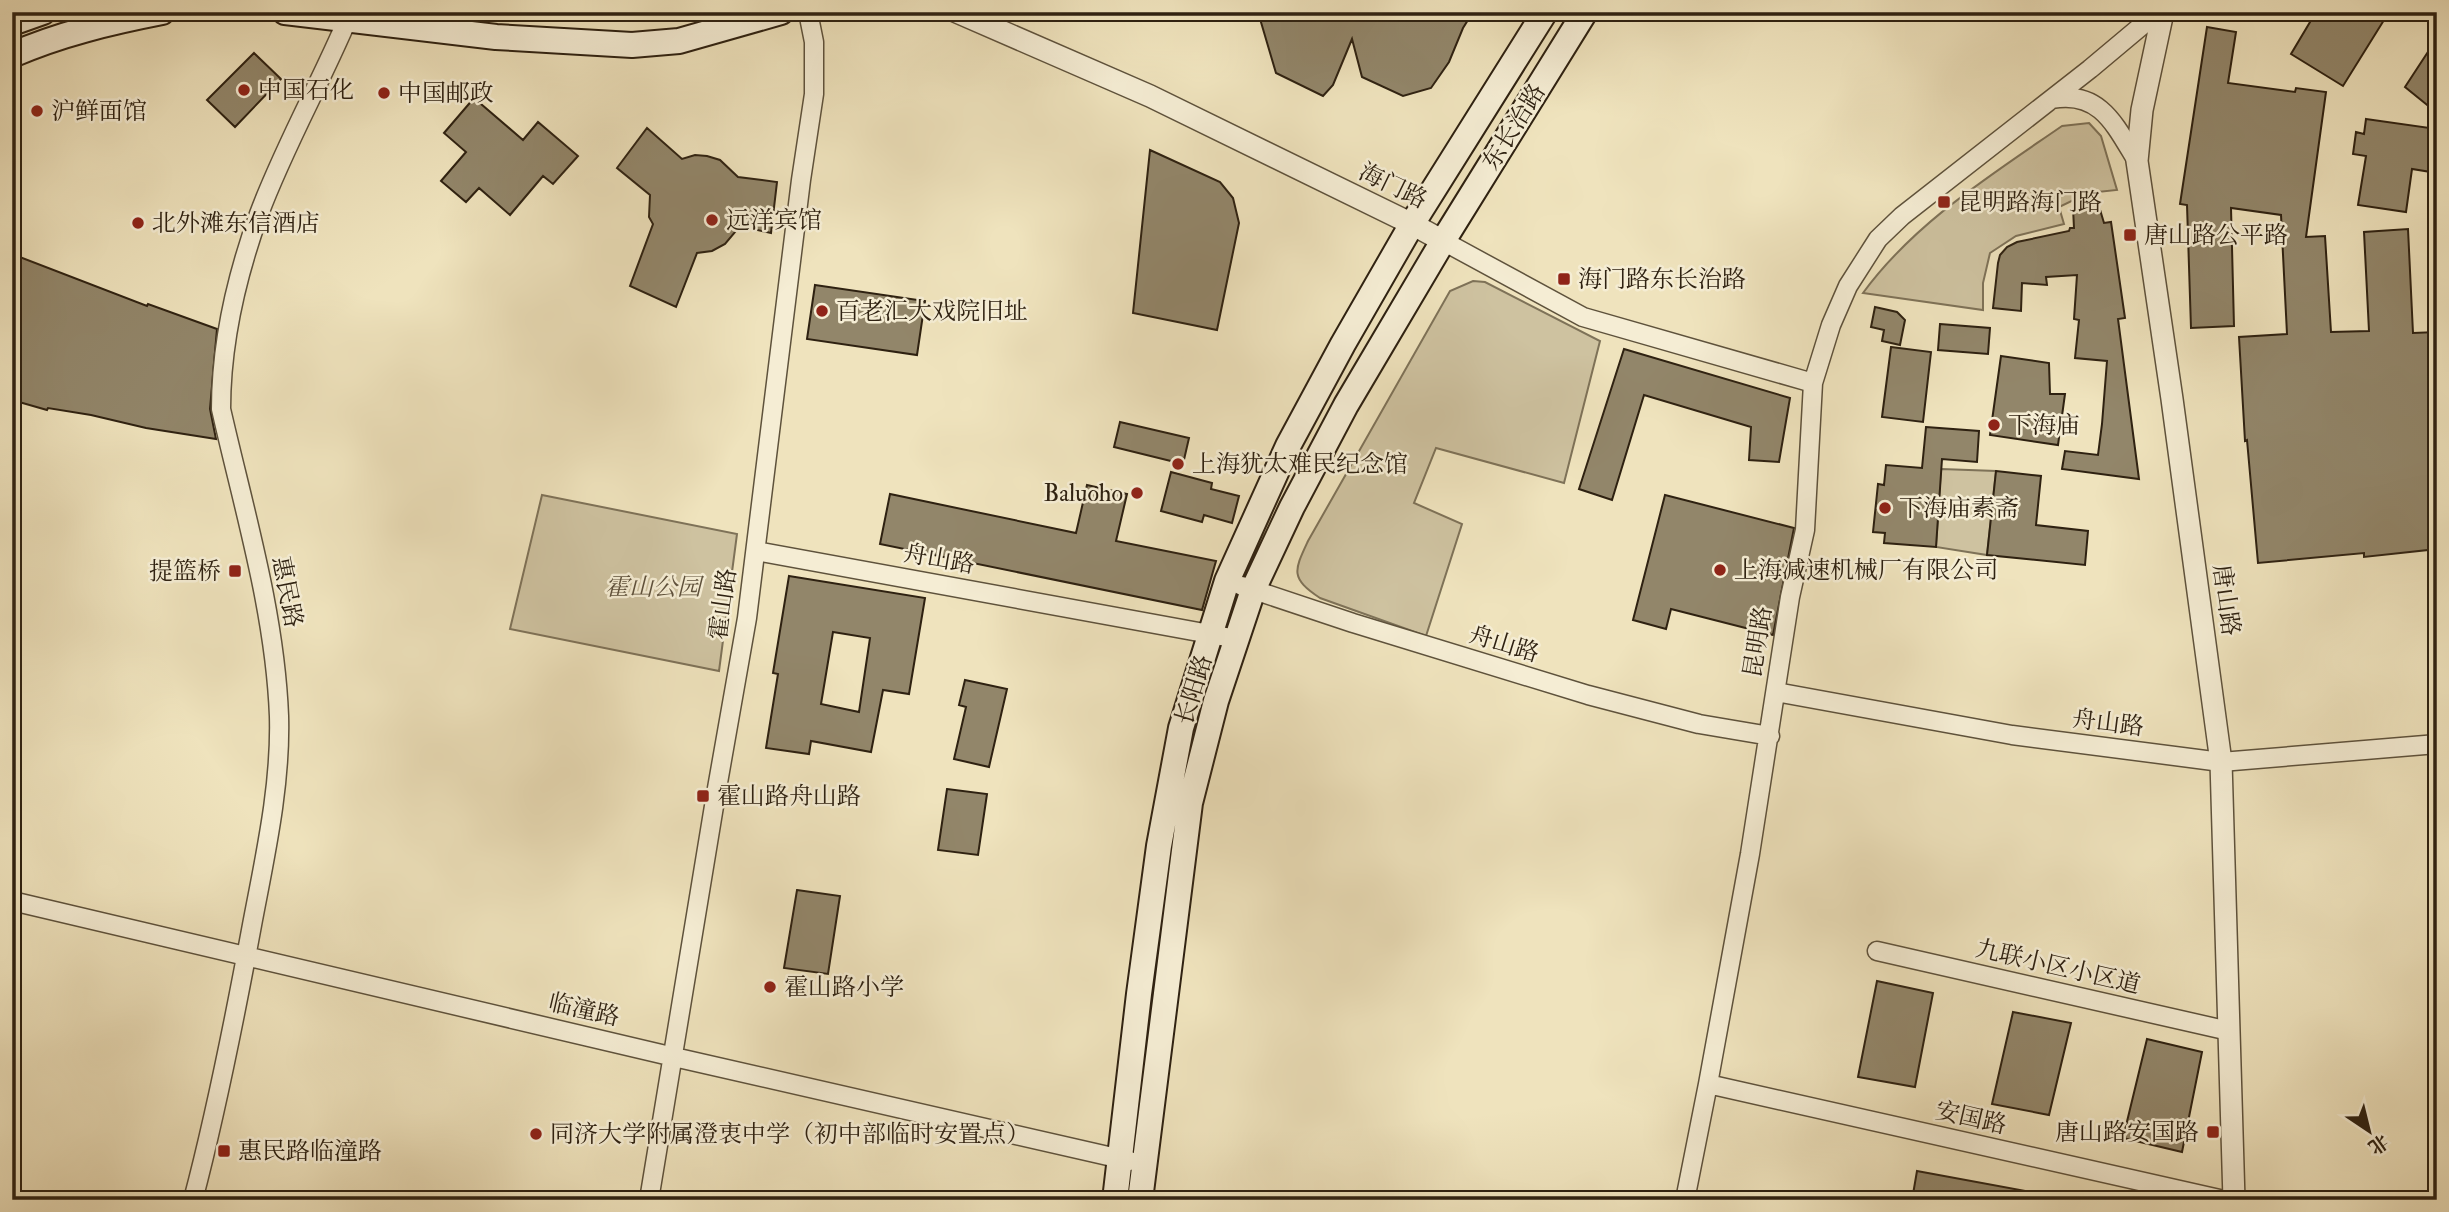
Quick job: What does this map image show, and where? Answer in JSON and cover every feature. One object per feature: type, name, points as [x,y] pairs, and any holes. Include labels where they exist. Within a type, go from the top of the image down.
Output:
[{"type":"main road","points":[[12,23],[43,12]]},
{"type":"main road","points":[[12,55],[117,20],[162,12]]},
{"type":"main road","points":[[285,12],[348,15],[496,37],[632,45],[679,41],[781,12]]},
{"type":"main road","name":"东长治路","points":[[1412,224],[1545,12]]},
{"type":"main road","name":"东长治路","points":[[1443,241],[1585,12]]},
{"type":"main road","name":"长阳路","points":[[1140,1200],[1133,1162],[1139,995],[1159,846],[1181,728],[1227,581],[1288,446],[1412,224]]},
{"type":"main road","name":"长阳路","points":[[1115,1200],[1133,1162],[1190,803],[1216,701],[1253,590],[1292,507],[1346,405],[1443,241]]},
{"type":"street","name":"霍山路","points":[[649,1200],[756,551],[814,94],[814,42],[808,12]]},
{"type":"street","name":"海门路","points":[[957,12],[1150,96],[1412,224],[1583,317],[1814,383]]},
{"type":"street","name":"昆明路","points":[[1685,1200],[1770,736],[1790,597],[1805,530],[1814,383],[1831,325],[1843,296],[1878,239],[1902,215],[2141,29],[2158,12]]},
{"type":"street","name":"唐山路","points":[[2163,12],[2142,110],[2137,161],[2221,762],[2234,1200]]},
{"type":"street","name":"惠民路","points":[[193,1200],[247,956],[265,860],[279,762],[279,714],[274,650],[222,409],[222,368],[239,283],[259,215],[327,68],[348,15]]},
{"type":"street","points":[[2052,99],[2066,96],[2089,100],[2108,116],[2137,161]]},
{"type":"street","name":"舟山路","points":[[756,551],[1237,639]]},
{"type":"street","name":"舟山路","points":[[1227,581],[1365,627],[1588,695],[1699,724],[1770,736]]},
{"type":"street","name":"舟山路","points":[[1776,692],[2012,735],[2221,762],[2437,744]]},
{"type":"street","name":"临潼路","points":[[12,901],[1133,1162]]},
{"type":"street","name":"九联小区小区道","points":[[1877,951],[2229,1031]]},
{"type":"street","name":"安国路","points":[[1708,1084],[2224,1200]]},
{"type":"green space","points":[[2089,123],[2101,136],[2117,190],[2088,193],[2059,207],[2064,224],[2016,236],[1990,253],[1983,283],[1983,310],[1863,293],[1906,244],[1955,202],[2062,126]]},
{"type":"green space","points":[[1473,281],[1485,282],[1600,341],[1564,483],[1436,448],[1414,503],[1462,524],[1426,636],[1320,598],[1299,579],[1298,567],[1308,541],[1450,291]]},
{"type":"green space","points":[[1941,469],[1996,471],[1987,555],[1936,547]]},
{"type":"green space","name":"霍山公园","points":[[542,495],[737,534],[719,671],[510,629]]},
{"type":"building","points":[[1258,12],[1473,12],[1449,62],[1431,88],[1403,96],[1362,77],[1352,39],[1333,85],[1323,96],[1276,73]]},
{"type":"building","points":[[2316,12],[2389,12],[2343,86],[2291,54]]},
{"type":"building","points":[[2207,27],[2236,32],[2228,83],[2295,92],[2296,88],[2326,92],[2306,237],[2325,236],[2331,332],[2369,331],[2364,232],[2408,229],[2413,333],[2437,332],[2437,549],[2364,557],[2364,553],[2258,563],[2247,440],[2245,441],[2239,337],[2287,334],[2281,215],[2231,208],[2234,326],[2191,328],[2187,205],[2180,204]]},
{"type":"building","points":[[2437,38],[2437,113],[2405,87]]},
{"type":"building","name":"中国石化","points":[[254,53],[281,79],[235,127],[207,100]]},
{"type":"building","points":[[474,98],[523,140],[538,122],[578,156],[553,184],[543,176],[510,215],[479,188],[466,202],[441,181],[466,152],[444,133]]},
{"type":"building","points":[[2366,119],[2437,129],[2437,173],[2412,169],[2406,212],[2358,205],[2366,156],[2353,154],[2356,132],[2364,134]]},
{"type":"building","name":"远洋宾馆","points":[[647,128],[682,159],[695,155],[707,156],[720,160],[738,177],[777,182],[771,233],[740,226],[725,244],[712,251],[697,253],[676,307],[630,286],[653,224],[649,217],[650,195],[617,168]]},
{"type":"building","points":[[1150,150],[1220,182],[1233,198],[1239,223],[1217,330],[1133,313]]},
{"type":"building","points":[[2092,200],[2098,203],[2104,223],[2111,222],[2125,318],[2118,319],[2139,479],[2062,469],[2065,451],[2098,455],[2107,361],[2075,358],[2079,320],[2074,319],[2077,275],[2046,277],[2047,285],[2022,283],[2021,311],[1993,308],[1998,263],[2000,255],[2007,247],[2017,242],[2069,231],[2074,228],[2073,208],[2078,202]]},
{"type":"building","points":[[12,254],[147,306],[148,304],[217,329],[210,409],[216,439],[146,428],[91,415],[48,408],[47,410],[12,400]]},
{"type":"building","points":[[815,285],[925,301],[917,355],[807,339]]},
{"type":"building","points":[[1875,307],[1897,312],[1905,320],[1900,345],[1882,341],[1884,330],[1871,327]]},
{"type":"building","points":[[1940,324],[1990,328],[1988,354],[1938,350]]},
{"type":"building","points":[[1891,347],[1931,352],[1923,422],[1882,417]]},
{"type":"building","points":[[1624,349],[1790,398],[1779,462],[1749,460],[1751,427],[1644,395],[1612,500],[1579,489]]},
{"type":"building","points":[[2001,356],[2049,363],[2050,394],[2065,394],[2058,445],[1990,435]]},
{"type":"building","points":[[1120,422],[1189,438],[1183,464],[1114,447]]},
{"type":"building","points":[[1926,427],[1979,431],[1977,462],[1942,459],[1936,547],[1884,543],[1885,533],[1873,532],[1878,484],[1884,485],[1886,465],[1922,468]]},
{"type":"building","points":[[1996,471],[2041,476],[2036,525],[2088,531],[2085,565],[1987,555]]},
{"type":"building","points":[[1171,472],[1212,483],[1211,489],[1239,496],[1232,523],[1204,515],[1202,522],[1161,511]]},
{"type":"building","points":[[1087,485],[1127,494],[1116,541],[1216,561],[1202,610],[880,544],[890,494],[1076,533]]},
{"type":"building","name":"上海减速机械厂有限公司","points":[[1665,495],[1794,528],[1773,635],[1671,609],[1666,629],[1633,620]]},
{"type":"building","points":[[789,576],[925,598],[909,694],[883,690],[871,752],[811,741],[809,754],[766,748],[778,674],[773,673]],"holes":[[[833,632],[870,638],[859,712],[821,704]]]},
{"type":"building","points":[[965,680],[1007,689],[989,767],[954,759],[966,707],[959,705]]},
{"type":"building","points":[[947,789],[987,794],[978,855],[938,850]]},
{"type":"building","points":[[797,890],[840,896],[828,974],[784,968]]},
{"type":"building","points":[[1877,981],[1933,993],[1915,1087],[1858,1077]]},
{"type":"building","points":[[2013,1012],[2071,1023],[2049,1115],[1992,1104]]},
{"type":"building","points":[[2147,1039],[2202,1052],[2182,1152],[2123,1138]]},
{"type":"building","points":[[1917,1171],[2031,1192],[2030,1200],[1912,1200]]},
{"type":"place","name":"中国石化","points":[[244,90]]},
{"type":"place","name":"中国邮政","points":[[384,93]]},
{"type":"place","name":"沪鲜面馆","points":[[37,111]]},
{"type":"place","name":"昆明路海门路","points":[[1944,202]]},
{"type":"place","name":"远洋宾馆","points":[[712,220]]},
{"type":"place","name":"北外滩东信酒店","points":[[138,223]]},
{"type":"place","name":"唐山路公平路","points":[[2130,235]]},
{"type":"place","name":"海门路东长治路","points":[[1564,279]]},
{"type":"place","name":"百老汇大戏院旧址","points":[[822,311]]},
{"type":"place","name":"下海庙","points":[[1994,425]]},
{"type":"place","name":"上海犹太难民纪念馆","points":[[1178,464]]},
{"type":"place","name":"Baluoho","points":[[1137,493]]},
{"type":"place","name":"下海庙素斋","points":[[1885,508]]},
{"type":"place","name":"上海减速机械厂有限公司","points":[[1720,570]]},
{"type":"place","name":"提篮桥","points":[[235,571]]},
{"type":"place","name":"霍山路舟山路","points":[[703,796]]},
{"type":"place","name":"霍山路小学","points":[[770,987]]},
{"type":"place","name":"唐山路安国路","points":[[2213,1132]]},
{"type":"place","name":"同济大学附属澄衷中学（初中部临时安置点）","points":[[536,1134]]},
{"type":"place","name":"惠民路临潼路","points":[[224,1151]]}]
